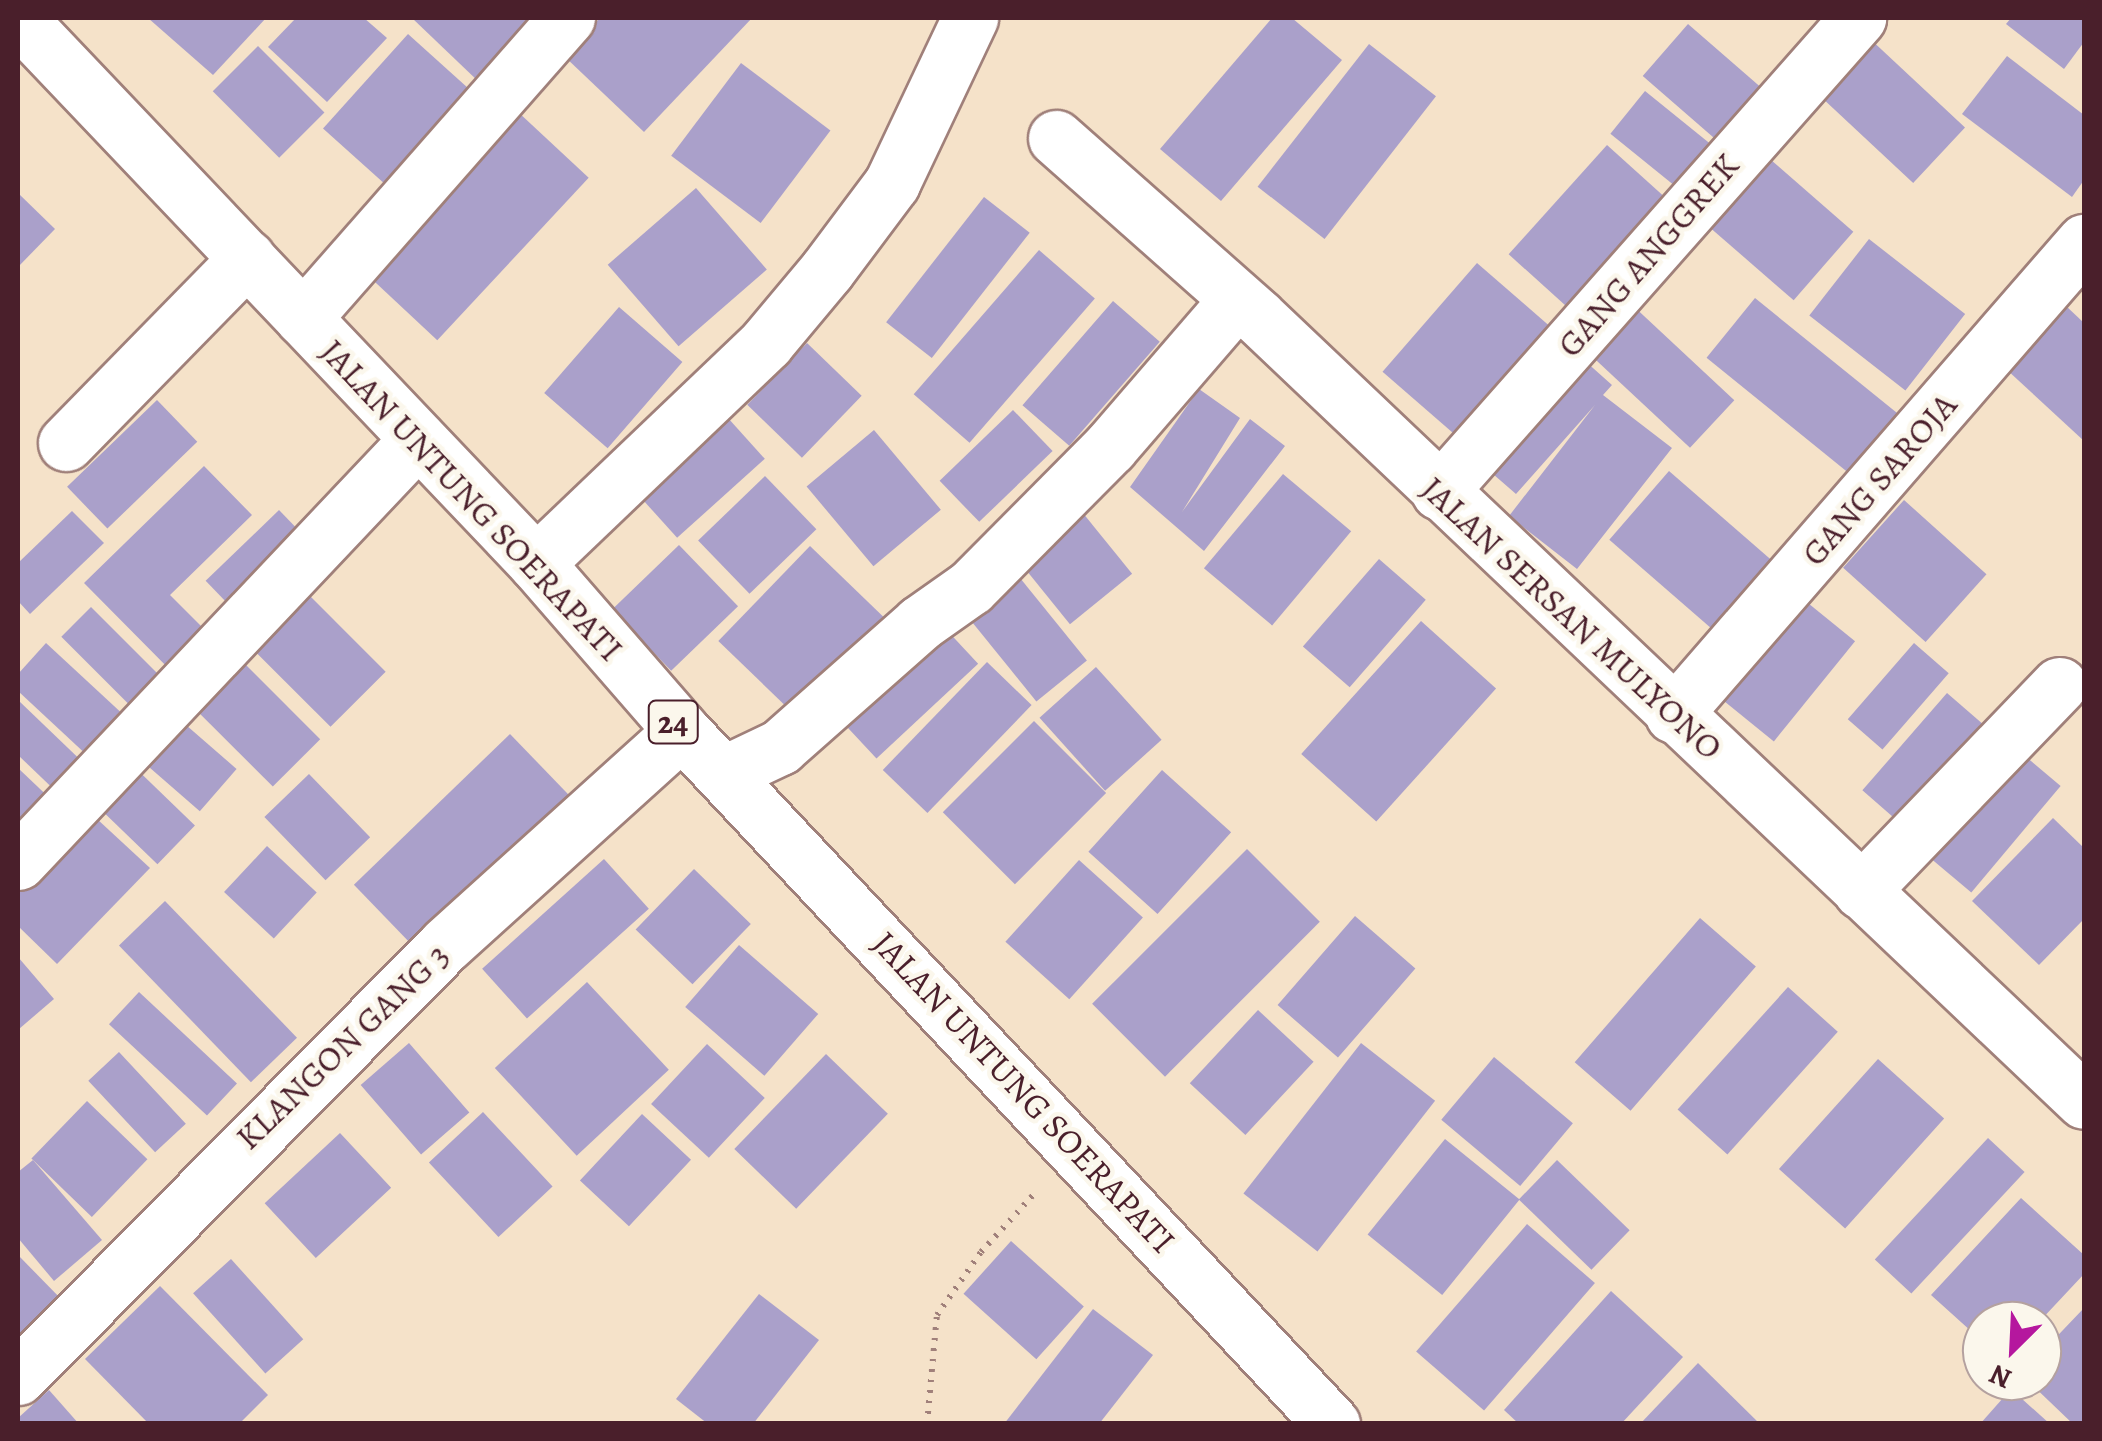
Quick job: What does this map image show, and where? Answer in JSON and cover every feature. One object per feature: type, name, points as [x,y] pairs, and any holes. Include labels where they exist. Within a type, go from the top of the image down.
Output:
[{"type":"main road","name":"JALAN UNTUNG SOERAPATI","points":[[18,18],[536,562],[682,731],[1078,1147],[1332,1424]]},
{"type":"main road","points":[[304,318],[567,18]]},
{"type":"main road","points":[[536,562],[766,343],[828,270],[892,183],[970,18]]},
{"type":"main road","name":"GANG ANGGREK","points":[[1438,492],[1858,18]]},
{"type":"main road","name":"JALAN SERSAN MULYONO","points":[[1056,138],[1237,300],[2084,1102]]},
{"type":"main road","name":"GANG SAROJA","points":[[1674,715],[2084,242]]},
{"type":"main road","points":[[66,443],[247,258]]},
{"type":"main road","points":[[724,773],[780,747],[970,587],[1110,447],[1237,300]]},
{"type":"main road","points":[[18,862],[418,439]]},
{"type":"main road","points":[[1861,890],[2058,685]]},
{"type":"main road","name":"KLANGON GANG 3","points":[[18,1377],[445,945],[682,731]]},
{"type":"path","points":[[927,1424],[937,1315],[980,1252],[1078,1147]]},
{"type":"building","points":[[148,18],[266,18],[213,75]]},
{"type":"building","points":[[296,18],[364,18],[387,38],[327,102],[268,47]]},
{"type":"building","points":[[412,18],[543,18],[480,83]]},
{"type":"building","points":[[600,18],[752,18],[644,132],[564,56]]},
{"type":"building","points":[[1272,18],[1292,18],[1342,60],[1221,201],[1160,149]]},
{"type":"building","points":[[2011,18],[2084,18],[2084,42],[2064,69],[2006,24]]},
{"type":"building","points":[[1688,24],[1774,99],[1729,151],[1643,76]]},
{"type":"building","points":[[408,34],[479,98],[394,193],[323,128]]},
{"type":"building","points":[[1867,36],[1965,127],[1913,183],[1815,92]]},
{"type":"building","points":[[1369,44],[1436,96],[1325,239],[1258,187]]},
{"type":"building","points":[[258,46],[324,112],[279,158],[213,91]]},
{"type":"building","points":[[2007,56],[2084,115],[2084,180],[2072,197],[1962,114]]},
{"type":"building","points":[[741,63],[830,130],[761,223],[671,156]]},
{"type":"building","points":[[1645,91],[1723,155],[1689,197],[1610,134]]},
{"type":"building","points":[[517,111],[589,178],[437,340],[366,273]]},
{"type":"building","points":[[1607,145],[1675,206],[1576,315],[1509,254]]},
{"type":"building","points":[[1756,147],[1853,232],[1794,300],[1696,216]]},
{"type":"building","points":[[696,188],[767,270],[679,346],[608,265]]},
{"type":"building","points":[[18,193],[55,229],[18,267]]},
{"type":"building","points":[[984,197],[1030,233],[932,358],[886,322]]},
{"type":"building","points":[[1869,239],[1965,314],[1905,391],[1809,315]]},
{"type":"building","points":[[1039,250],[1095,299],[970,443],[914,394]]},
{"type":"building","points":[[1477,263],[1551,327],[1456,436],[1383,372]]},
{"type":"building","points":[[1755,298],[1904,419],[1856,479],[1707,358]]},
{"type":"building","points":[[1113,301],[1160,342],[1069,446],[1022,405]]},
{"type":"building","points":[[1629,302],[1734,400],[1690,448],[1585,350]]},
{"type":"building","points":[[2065,305],[2084,323],[2084,441],[2006,369]]},
{"type":"building","points":[[619,307],[682,362],[608,448],[544,393]]},
{"type":"building","points":[[807,343],[862,396],[802,458],[747,405]]},
{"type":"building","points":[[1575,352],[1612,385],[1603,395],[1672,448],[1577,569],[1509,516],[1595,405],[1516,494],[1478,461]]},
{"type":"building","points":[[1199,389],[1240,418],[1182,512],[1250,419],[1285,446],[1204,551],[1130,487]]},
{"type":"building","points":[[157,400],[197,442],[107,529],[67,487]]},
{"type":"building","points":[[1013,410],[1053,451],[979,522],[940,481]]},
{"type":"building","points":[[728,418],[765,459],[677,538],[640,497]]},
{"type":"building","points":[[874,430],[941,510],[873,566],[807,487]]},
{"type":"building","points":[[204,466],[252,515],[170,595],[220,645],[182,682],[84,583]]},
{"type":"building","points":[[1669,471],[1783,570],[1723,639],[1609,540]]},
{"type":"building","points":[[1283,474],[1351,531],[1272,625],[1204,568]]},
{"type":"building","points":[[765,476],[816,529],[750,594],[698,541]]},
{"type":"building","points":[[1904,500],[1986,574],[1926,642],[1843,568]]},
{"type":"building","points":[[1078,507],[1132,574],[1070,624],[1016,557]]},
{"type":"building","points":[[279,510],[313,545],[240,616],[206,581]]},
{"type":"building","points":[[72,511],[104,543],[30,614],[18,601],[18,563]]},
{"type":"building","points":[[679,545],[738,606],[671,671],[612,610]]},
{"type":"building","points":[[810,546],[887,620],[795,715],[718,641]]},
{"type":"building","points":[[1379,559],[1426,600],[1350,687],[1303,647]]},
{"type":"building","points":[[1012,568],[1087,660],[1036,701],[961,609]]},
{"type":"building","points":[[310,596],[386,672],[331,727],[255,651]]},
{"type":"building","points":[[1803,599],[1855,641],[1774,741],[1722,699]]},
{"type":"building","points":[[91,607],[169,685],[140,715],[61,637]]},
{"type":"building","points":[[1421,621],[1496,689],[1376,822],[1301,754]]},
{"type":"building","points":[[942,625],[978,664],[876,759],[840,720]]},
{"type":"building","points":[[46,643],[127,718],[90,758],[18,691],[18,674]]},
{"type":"building","points":[[1914,643],[1949,673],[1882,749],[1848,719]]},
{"type":"building","points":[[241,660],[320,739],[273,787],[194,707]]},
{"type":"building","points":[[987,662],[1032,705],[927,813],[883,770]]},
{"type":"building","points":[[1096,667],[1162,740],[1105,791],[1040,718]]},
{"type":"building","points":[[1947,693],[1986,727],[1902,824],[1862,790]]},
{"type":"building","points":[[18,700],[93,772],[66,801],[18,755]]},
{"type":"building","points":[[1034,721],[1106,793],[1015,884],[943,812]]},
{"type":"building","points":[[186,725],[237,769],[200,811],[149,767]]},
{"type":"building","points":[[1994,730],[2061,786],[1971,892],[1905,836]]},
{"type":"building","points":[[510,734],[573,799],[417,950],[354,885]]},
{"type":"building","points":[[123,756],[195,825],[157,864],[85,795]]},
{"type":"building","points":[[18,768],[59,807],[18,837]]},
{"type":"building","points":[[1162,770],[1231,832],[1158,914],[1088,852]]},
{"type":"building","points":[[309,774],[370,837],[326,880],[264,817]]},
{"type":"building","points":[[83,806],[150,868],[57,964],[18,926],[18,874]]},
{"type":"building","points":[[2053,818],[2084,848],[2084,919],[2039,965],[1972,901]]},
{"type":"building","points":[[267,846],[317,892],[274,938],[224,892]]},
{"type":"building","points":[[1247,849],[1320,922],[1165,1077],[1092,1004]]},
{"type":"building","points":[[604,859],[649,909],[527,1019],[482,969]]},
{"type":"building","points":[[1079,860],[1143,918],[1069,999],[1005,942]]},
{"type":"building","points":[[694,869],[751,924],[692,984],[636,929]]},
{"type":"building","points":[[165,901],[297,1038],[251,1082],[119,945]]},
{"type":"building","points":[[1355,916],[1415,968],[1338,1058],[1278,1005]]},
{"type":"building","points":[[1700,918],[1756,967],[1631,1111],[1575,1062]]},
{"type":"building","points":[[739,945],[818,1014],[764,1076],[685,1007]]},
{"type":"building","points":[[18,957],[54,999],[19,1029],[18,1027]]},
{"type":"building","points":[[587,982],[669,1070],[577,1156],[495,1068]]},
{"type":"building","points":[[1788,987],[1838,1032],[1727,1154],[1678,1110]]},
{"type":"building","points":[[139,992],[237,1083],[207,1116],[109,1024]]},
{"type":"building","points":[[1258,1010],[1314,1062],[1245,1135],[1190,1083]]},
{"type":"building","points":[[409,1043],[469,1112],[421,1154],[361,1085]]},
{"type":"building","points":[[1361,1043],[1435,1101],[1317,1251],[1243,1194]]},
{"type":"building","points":[[707,1044],[765,1098],[709,1158],[651,1104]]},
{"type":"building","points":[[119,1052],[186,1124],[155,1152],[88,1081]]},
{"type":"building","points":[[826,1054],[888,1114],[796,1209],[734,1149]]},
{"type":"building","points":[[1494,1057],[1573,1123],[1520,1186],[1441,1120]]},
{"type":"building","points":[[1878,1059],[1944,1119],[1845,1229],[1779,1169]]},
{"type":"building","points":[[87,1101],[147,1159],[92,1217],[31,1159]]},
{"type":"building","points":[[483,1112],[553,1187],[498,1237],[429,1162]]},
{"type":"building","points":[[642,1114],[691,1160],[629,1226],[580,1181]]},
{"type":"building","points":[[340,1133],[391,1188],[316,1258],[265,1203]]},
{"type":"building","points":[[1988,1138],[2025,1172],[1911,1294],[1875,1259]]},
{"type":"building","points":[[1445,1139],[1520,1199],[1442,1295],[1368,1235]]},
{"type":"building","points":[[33,1160],[102,1240],[54,1281],[18,1238],[18,1172]]},
{"type":"building","points":[[1557,1160],[1630,1230],[1591,1270],[1519,1200]]},
{"type":"building","points":[[2021,1198],[2084,1255],[2084,1274],[2059,1301],[1962,1301],[1962,1323],[1931,1295]]},
{"type":"building","points":[[1527,1224],[1595,1283],[1484,1411],[1416,1352]]},
{"type":"building","points":[[1011,1241],[1084,1307],[1036,1359],[963,1294]]},
{"type":"building","points":[[18,1255],[64,1302],[18,1348]]},
{"type":"building","points":[[231,1259],[303,1339],[265,1373],[193,1293]]},
{"type":"building","points":[[160,1286],[268,1395],[239,1424],[149,1424],[85,1359]]},
{"type":"building","points":[[1611,1291],[1683,1357],[1621,1424],[1519,1424],[1504,1410]]},
{"type":"building","points":[[759,1294],[819,1340],[753,1424],[708,1424],[676,1399]]},
{"type":"building","points":[[2084,1308],[2084,1424],[2073,1424],[2049,1401],[2062,1401],[2062,1331]]},
{"type":"building","points":[[1093,1309],[1153,1355],[1099,1424],[1004,1424]]},
{"type":"building","points":[[1698,1363],[1760,1424],[1640,1424]]},
{"type":"building","points":[[49,1390],[79,1424],[18,1424],[18,1418]]},
{"type":"building","points":[[2000,1401],[2024,1401],[2050,1424],[1980,1424]]}]
